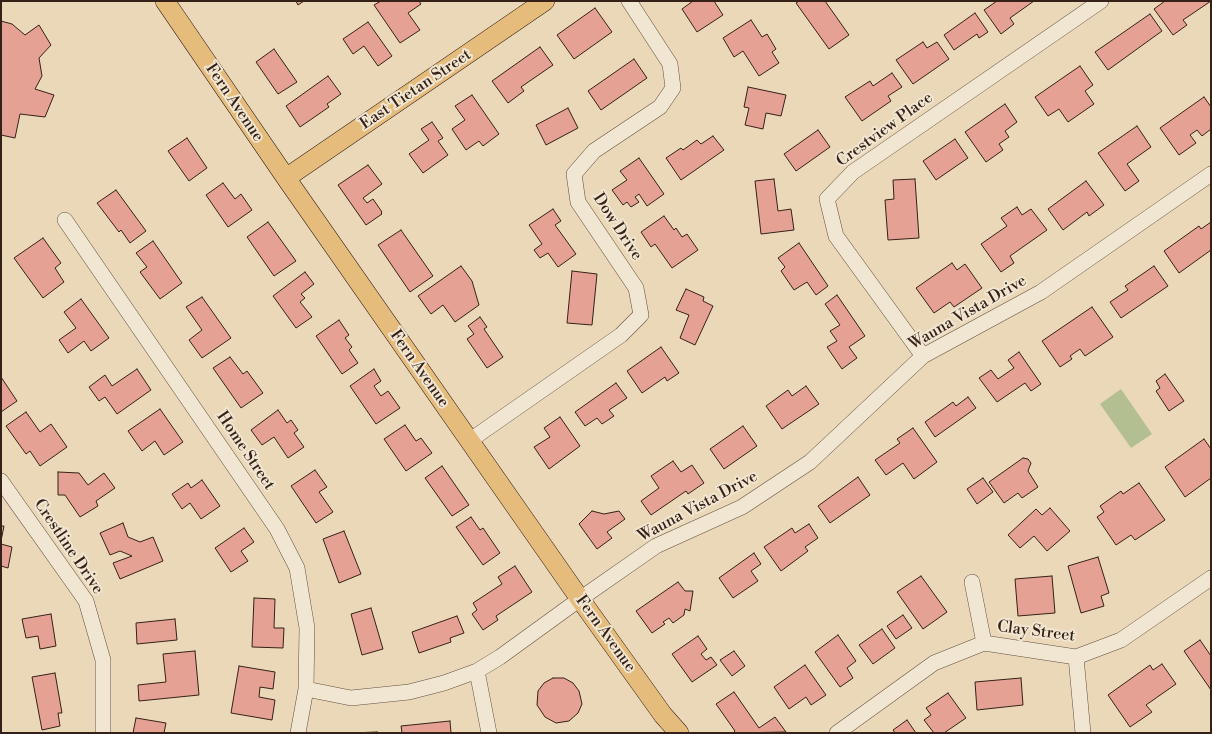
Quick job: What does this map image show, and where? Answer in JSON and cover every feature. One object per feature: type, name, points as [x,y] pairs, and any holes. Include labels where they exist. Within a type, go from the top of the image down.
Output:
[{"type":"main road","name":"Fern Avenue","points":[[165,1],[469,442],[663,715],[679,733]]},
{"type":"main road","name":"East Tietan Street","points":[[286,178],[545,1]]},
{"type":"street","name":"Dow Drive","points":[[469,442],[621,335],[640,315],[636,288],[578,202],[574,174],[594,151],[660,107],[672,88],[670,64],[629,1]]},
{"type":"street","name":"Crestview Place","points":[[923,356],[836,236],[827,199],[853,172],[1101,1]]},
{"type":"street","name":"Wauna Vista Drive","points":[[306,689],[351,698],[409,692],[477,671],[500,657],[656,546],[742,507],[810,462],[923,356],[1041,292],[1211,174]]},
{"type":"street","name":"Home Street","points":[[65,220],[277,529],[297,568],[307,628],[306,689],[298,733]]},
{"type":"street","name":"Crestline Drive","points":[[1,481],[86,601],[103,660],[103,733]]},
{"type":"street","name":"Clay Street","points":[[837,733],[934,663],[984,643],[1076,656],[1122,640],[1211,578]]},
{"type":"street","points":[[972,582],[984,643]]},
{"type":"street","points":[[1076,656],[1083,733]]},
{"type":"street","points":[[477,671],[489,733]]},
{"type":"green space","points":[[1121,389],[1152,434],[1131,448],[1100,404]]},
{"type":"building","points":[[296,1],[304,1],[298,5]]},
{"type":"building","points":[[381,1],[419,1],[421,4],[408,13],[420,30],[400,43],[374,5]]},
{"type":"building","points":[[693,1],[714,1],[723,15],[697,32],[682,9]]},
{"type":"building","points":[[799,1],[825,1],[849,35],[829,49],[796,3]]},
{"type":"building","points":[[997,1],[1034,1],[1010,18],[1014,24],[1001,34],[984,10]]},
{"type":"building","points":[[1165,1],[1211,1],[1183,20],[1187,25],[1173,35],[1154,9]]},
{"type":"building","points":[[595,8],[612,32],[574,59],[557,35]]},
{"type":"building","points":[[975,13],[988,32],[979,38],[977,34],[954,50],[944,35]]},
{"type":"building","points":[[1150,14],[1162,31],[1108,70],[1095,52]]},
{"type":"building","points":[[751,20],[762,37],[767,34],[776,49],[772,52],[779,63],[759,76],[743,51],[734,57],[723,38]]},
{"type":"building","points":[[1,21],[12,24],[25,35],[39,25],[51,45],[39,58],[42,76],[35,89],[54,95],[45,117],[20,114],[15,138],[1,135]]},
{"type":"building","points":[[368,22],[392,56],[378,66],[364,46],[353,54],[343,39]]},
{"type":"building","points":[[923,42],[927,48],[937,42],[949,59],[913,84],[896,60]]},
{"type":"building","points":[[540,47],[553,65],[521,87],[524,91],[508,103],[492,81]]},
{"type":"building","points":[[274,49],[297,82],[278,94],[256,62]]},
{"type":"building","points":[[634,59],[647,78],[601,110],[588,91]]},
{"type":"building","points":[[1080,66],[1093,85],[1085,91],[1094,104],[1068,122],[1059,109],[1048,116],[1035,97]]},
{"type":"building","points":[[892,73],[902,87],[888,96],[891,101],[862,121],[845,97],[870,81],[873,86]]},
{"type":"building","points":[[328,76],[341,94],[327,104],[329,107],[300,127],[286,106]]},
{"type":"building","points":[[748,87],[786,95],[781,116],[766,113],[763,129],[745,125],[749,108],[744,107]]},
{"type":"building","points":[[472,95],[499,134],[483,146],[479,141],[466,150],[452,129],[465,120],[455,106]]},
{"type":"building","points":[[1204,97],[1211,107],[1211,129],[1202,136],[1197,130],[1190,135],[1196,143],[1179,155],[1160,128]]},
{"type":"building","points":[[1005,104],[1017,122],[1005,131],[1009,137],[999,144],[1003,150],[986,162],[965,132]]},
{"type":"building","points":[[568,108],[578,128],[546,145],[536,125]]},
{"type":"building","points":[[432,122],[443,138],[438,141],[448,155],[423,173],[409,154],[429,140],[421,129]]},
{"type":"building","points":[[1137,126],[1151,147],[1127,164],[1139,181],[1125,191],[1098,153]]},
{"type":"building","points":[[818,130],[830,147],[796,171],[784,154]]},
{"type":"building","points":[[713,136],[724,150],[681,180],[666,158],[681,148],[683,150],[697,140],[701,144]]},
{"type":"building","points":[[187,138],[207,168],[189,181],[168,151]]},
{"type":"building","points":[[955,139],[968,158],[936,180],[923,161]]},
{"type":"building","points":[[639,158],[664,194],[647,206],[639,194],[635,197],[639,202],[631,207],[627,202],[623,205],[612,190],[627,180],[620,171]]},
{"type":"building","points":[[368,165],[382,184],[363,198],[367,203],[373,199],[382,214],[366,225],[338,185]]},
{"type":"building","points":[[774,179],[778,211],[791,209],[794,230],[761,234],[755,181]]},
{"type":"building","points":[[915,179],[919,238],[888,240],[885,200],[894,199],[893,180]]},
{"type":"building","points":[[1086,181],[1104,205],[1089,216],[1087,212],[1063,230],[1048,209]]},
{"type":"building","points":[[223,183],[235,199],[241,194],[252,210],[228,227],[206,195]]},
{"type":"building","points":[[116,190],[146,231],[130,243],[121,230],[119,232],[97,203]]},
{"type":"building","points":[[1017,207],[1022,215],[1031,209],[1047,230],[1010,256],[1014,263],[1001,272],[981,244],[1007,226],[1001,218]]},
{"type":"building","points":[[553,209],[561,221],[555,225],[576,254],[558,267],[548,253],[540,258],[534,250],[542,244],[529,225]]},
{"type":"building","points":[[664,216],[674,230],[676,228],[682,237],[687,234],[698,250],[672,268],[655,244],[651,247],[641,232]]},
{"type":"building","points":[[268,222],[296,261],[274,276],[247,237]]},
{"type":"building","points":[[1211,222],[1211,250],[1179,273],[1164,251],[1199,226],[1201,229]]},
{"type":"building","points":[[401,230],[433,276],[410,292],[378,245]]},
{"type":"building","points":[[43,238],[61,263],[55,268],[64,282],[43,298],[14,258]]},
{"type":"building","points":[[153,241],[182,283],[160,299],[140,272],[147,267],[136,253]]},
{"type":"building","points":[[799,243],[828,286],[816,295],[807,282],[794,290],[781,271],[785,267],[778,258]]},
{"type":"building","points":[[952,263],[957,270],[965,264],[982,288],[954,307],[950,302],[934,313],[916,288]]},
{"type":"building","points":[[461,266],[472,281],[479,305],[455,322],[443,305],[431,314],[418,296]]},
{"type":"building","points":[[1154,266],[1168,286],[1121,318],[1110,302],[1128,290],[1125,286]]},
{"type":"building","points":[[572,271],[597,274],[592,325],[567,323]]},
{"type":"building","points":[[305,272],[314,284],[301,294],[305,298],[300,302],[312,317],[296,328],[273,296]]},
{"type":"building","points":[[686,289],[704,297],[703,301],[713,306],[695,345],[680,338],[689,315],[676,310]]},
{"type":"building","points":[[837,295],[865,336],[849,347],[857,358],[842,369],[827,347],[837,341],[830,331],[840,325],[825,304]]},
{"type":"building","points":[[202,297],[231,338],[202,358],[189,340],[202,330],[186,307]]},
{"type":"building","points":[[81,299],[109,338],[91,351],[84,341],[68,353],[59,340],[76,328],[64,312]]},
{"type":"building","points":[[1092,307],[1113,337],[1085,356],[1080,349],[1070,356],[1072,359],[1060,367],[1042,341]]},
{"type":"building","points":[[480,317],[487,327],[484,329],[503,357],[487,368],[467,339],[474,334],[468,326]]},
{"type":"building","points":[[339,320],[349,335],[345,338],[352,347],[349,350],[358,363],[342,374],[316,336]]},
{"type":"building","points":[[661,347],[679,373],[667,381],[665,377],[642,393],[627,371]]},
{"type":"building","points":[[1019,352],[1041,384],[1031,391],[1025,383],[997,402],[979,378],[991,370],[998,379],[1014,368],[1008,360]]},
{"type":"building","points":[[230,357],[243,374],[247,371],[263,393],[241,408],[213,368]]},
{"type":"building","points":[[137,369],[151,390],[117,414],[105,397],[99,401],[89,387],[105,375],[112,386]]},
{"type":"building","points":[[374,369],[381,381],[374,386],[381,396],[388,391],[400,408],[376,424],[350,386]]},
{"type":"building","points":[[1165,374],[1184,401],[1169,411],[1156,391],[1160,388],[1156,381]]},
{"type":"building","points":[[1,377],[17,401],[1,412]]},
{"type":"building","points":[[616,383],[627,398],[609,410],[614,416],[602,424],[597,418],[585,426],[575,412]]},
{"type":"building","points":[[806,386],[819,404],[782,429],[766,406],[788,390],[792,396]]},
{"type":"building","points":[[968,397],[976,408],[935,437],[925,422],[953,402],[956,406]]},
{"type":"building","points":[[160,409],[183,442],[164,455],[155,441],[142,451],[128,431]]},
{"type":"building","points":[[278,410],[287,423],[291,420],[298,430],[294,433],[304,447],[288,458],[274,437],[262,445],[251,430]]},
{"type":"building","points":[[26,412],[40,432],[51,424],[67,447],[40,466],[30,451],[26,454],[6,426]]},
{"type":"building","points":[[560,417],[580,446],[549,469],[534,447],[550,437],[544,428]]},
{"type":"building","points":[[405,425],[416,441],[421,438],[432,453],[406,471],[384,439]]},
{"type":"building","points":[[743,426],[757,446],[724,469],[710,449]]},
{"type":"building","points":[[913,428],[937,462],[914,479],[903,463],[886,475],[875,460],[900,443],[897,439]]},
{"type":"building","points":[[1204,439],[1211,449],[1211,478],[1185,497],[1165,467]]},
{"type":"building","points":[[1023,458],[1028,459],[1031,463],[1028,471],[1038,487],[1022,498],[1018,493],[1004,503],[989,482]]},
{"type":"building","points":[[673,461],[681,472],[692,465],[704,483],[688,494],[686,491],[651,515],[641,501],[659,488],[651,476]]},
{"type":"building","points":[[442,466],[469,505],[452,516],[425,478]]},
{"type":"building","points":[[315,470],[327,487],[319,492],[333,512],[316,523],[291,486]]},
{"type":"building","points":[[58,472],[79,473],[88,485],[104,473],[115,488],[96,501],[98,506],[80,517],[65,495],[58,495]]},
{"type":"building","points":[[858,477],[870,495],[830,523],[818,506]]},
{"type":"building","points":[[983,478],[993,492],[977,504],[967,489]]},
{"type":"building","points":[[202,480],[220,506],[201,519],[190,503],[182,509],[172,494],[188,483],[191,488]]},
{"type":"building","points":[[1139,483],[1165,520],[1135,540],[1131,535],[1116,545],[1097,517],[1104,512],[1100,506],[1121,491],[1123,494]]},
{"type":"building","points":[[1050,508],[1070,531],[1047,551],[1034,536],[1020,548],[1008,535],[1036,509],[1042,515]]},
{"type":"building","points":[[592,511],[604,514],[619,511],[625,519],[607,532],[612,538],[597,549],[579,524]]},
{"type":"building","points":[[471,517],[480,530],[483,528],[500,553],[483,565],[456,527]]},
{"type":"building","points":[[123,523],[128,537],[140,542],[153,537],[163,561],[120,579],[113,563],[132,556],[120,551],[110,555],[100,533]]},
{"type":"building","points":[[809,524],[818,538],[805,547],[808,551],[781,571],[764,547],[792,528],[795,533]]},
{"type":"building","points":[[1,526],[4,526],[1,541]]},
{"type":"building","points":[[244,528],[254,542],[241,551],[248,561],[231,572],[215,548]]},
{"type":"building","points":[[344,531],[361,574],[339,583],[323,539]]},
{"type":"building","points":[[1,544],[12,547],[8,568],[1,566]]},
{"type":"building","points":[[754,553],[761,564],[751,571],[758,581],[733,598],[719,578]]},
{"type":"building","points":[[1098,557],[1109,593],[1101,596],[1104,606],[1081,613],[1068,566]]},
{"type":"building","points":[[515,566],[532,592],[496,616],[498,620],[483,630],[472,614],[477,610],[473,603],[502,584],[498,577]]},
{"type":"building","points":[[921,576],[947,612],[923,629],[897,592]]},
{"type":"building","points":[[1052,576],[1055,613],[1018,616],[1015,579]]},
{"type":"building","points":[[678,582],[685,591],[693,591],[690,611],[685,609],[684,615],[673,623],[669,618],[663,622],[665,624],[652,633],[636,611]]},
{"type":"building","points":[[254,598],[275,599],[274,628],[284,628],[283,648],[252,647]]},
{"type":"building","points":[[371,608],[383,649],[362,655],[351,614]]},
{"type":"building","points":[[51,614],[56,646],[40,649],[38,636],[26,638],[22,619]]},
{"type":"building","points":[[903,615],[912,628],[896,639],[887,626]]},
{"type":"building","points":[[457,616],[464,633],[450,638],[451,642],[419,653],[412,632]]},
{"type":"building","points":[[175,619],[177,640],[137,644],[136,623]]},
{"type":"building","points":[[882,629],[895,648],[873,664],[859,645]]},
{"type":"building","points":[[838,635],[856,661],[847,668],[853,678],[840,687],[815,652]]},
{"type":"building","points":[[698,636],[707,649],[701,654],[706,660],[711,657],[717,665],[692,682],[672,654]]},
{"type":"building","points":[[1200,640],[1211,656],[1211,690],[1184,651]]},
{"type":"building","points":[[195,651],[199,695],[139,701],[138,685],[166,682],[163,654]]},
{"type":"building","points":[[734,651],[745,666],[732,676],[720,660]]},
{"type":"building","points":[[1162,664],[1176,684],[1146,705],[1152,712],[1130,727],[1108,695],[1150,665],[1153,670]]},
{"type":"building","points":[[805,665],[826,695],[811,705],[806,697],[789,709],[774,687]]},
{"type":"building","points":[[239,666],[275,672],[273,689],[260,687],[259,697],[275,700],[272,720],[231,713]]},
{"type":"building","points":[[55,673],[62,713],[58,713],[60,726],[42,730],[32,677]]},
{"type":"building","points":[[553,678],[564,678],[573,683],[579,691],[582,704],[578,713],[569,721],[556,723],[545,717],[537,705],[538,691],[544,683]]},
{"type":"building","points":[[1021,678],[1023,705],[977,710],[975,682]]},
{"type":"building","points":[[734,692],[759,728],[775,717],[786,732],[733,733],[735,731],[716,704]]},
{"type":"building","points":[[948,693],[966,718],[944,733],[934,733],[924,720],[931,715],[926,708]]},
{"type":"building","points":[[136,718],[166,723],[164,733],[133,733]]},
{"type":"building","points":[[907,720],[916,733],[895,733],[893,730]]},
{"type":"building","points":[[450,721],[451,733],[402,733],[401,726]]},
{"type":"building","points":[[377,732],[377,733],[351,733]]}]
